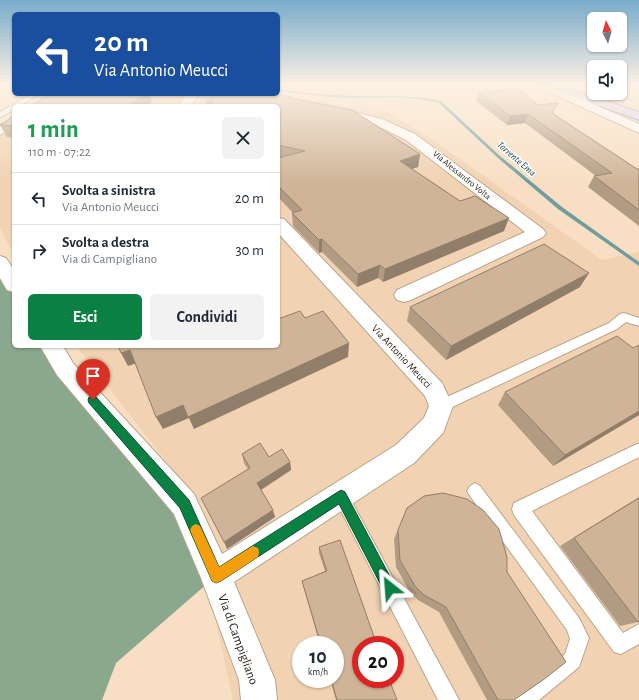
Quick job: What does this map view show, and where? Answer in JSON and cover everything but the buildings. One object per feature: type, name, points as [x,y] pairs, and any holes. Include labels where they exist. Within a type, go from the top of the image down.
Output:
[{"type":"street","name":"Via Alessandro Volta","points":[[367,118],[391,126],[435,153],[537,233],[404,295]]},
{"type":"street","points":[[614,118],[639,129]]},
{"type":"street","points":[[0,131],[12,123]]},
{"type":"street","name":"Via Antonio Meucci","points":[[280,225],[434,390],[441,406]]},
{"type":"street","points":[[0,262],[12,282]]},
{"type":"street","name":"Via di Campigliano","points":[[52,348],[65,369],[184,504],[216,576],[257,680],[259,700]]},
{"type":"street","points":[[216,576],[405,454],[434,425],[441,406]]},
{"type":"lane","points":[[441,406],[613,326],[624,317],[639,322]]},
{"type":"lane","points":[[639,450],[520,509],[621,645],[639,633]]},
{"type":"lane","points":[[475,491],[573,624],[580,638],[572,660],[524,700]]},
{"type":"lane","points":[[341,496],[448,700]]},
{"type":"shaded area","points":[[12,118],[12,251],[0,228],[0,124]]},
{"type":"shaded area","points":[[280,118],[396,118],[430,138],[602,260],[639,252],[639,700],[233,700],[187,488],[78,348],[280,348]]},
{"type":"green space","points":[[0,262],[12,282],[12,348],[53,348],[184,504],[216,576],[116,663],[102,700],[0,700]]},
{"type":"waterway","name":"Torrente Ema","points":[[457,118],[499,157],[560,208],[639,264]]},
{"type":"slow traffic","points":[[196,530],[216,576],[253,552]]},
{"type":"route","points":[[93,400],[184,504],[216,576],[341,496],[390,588]]}]
